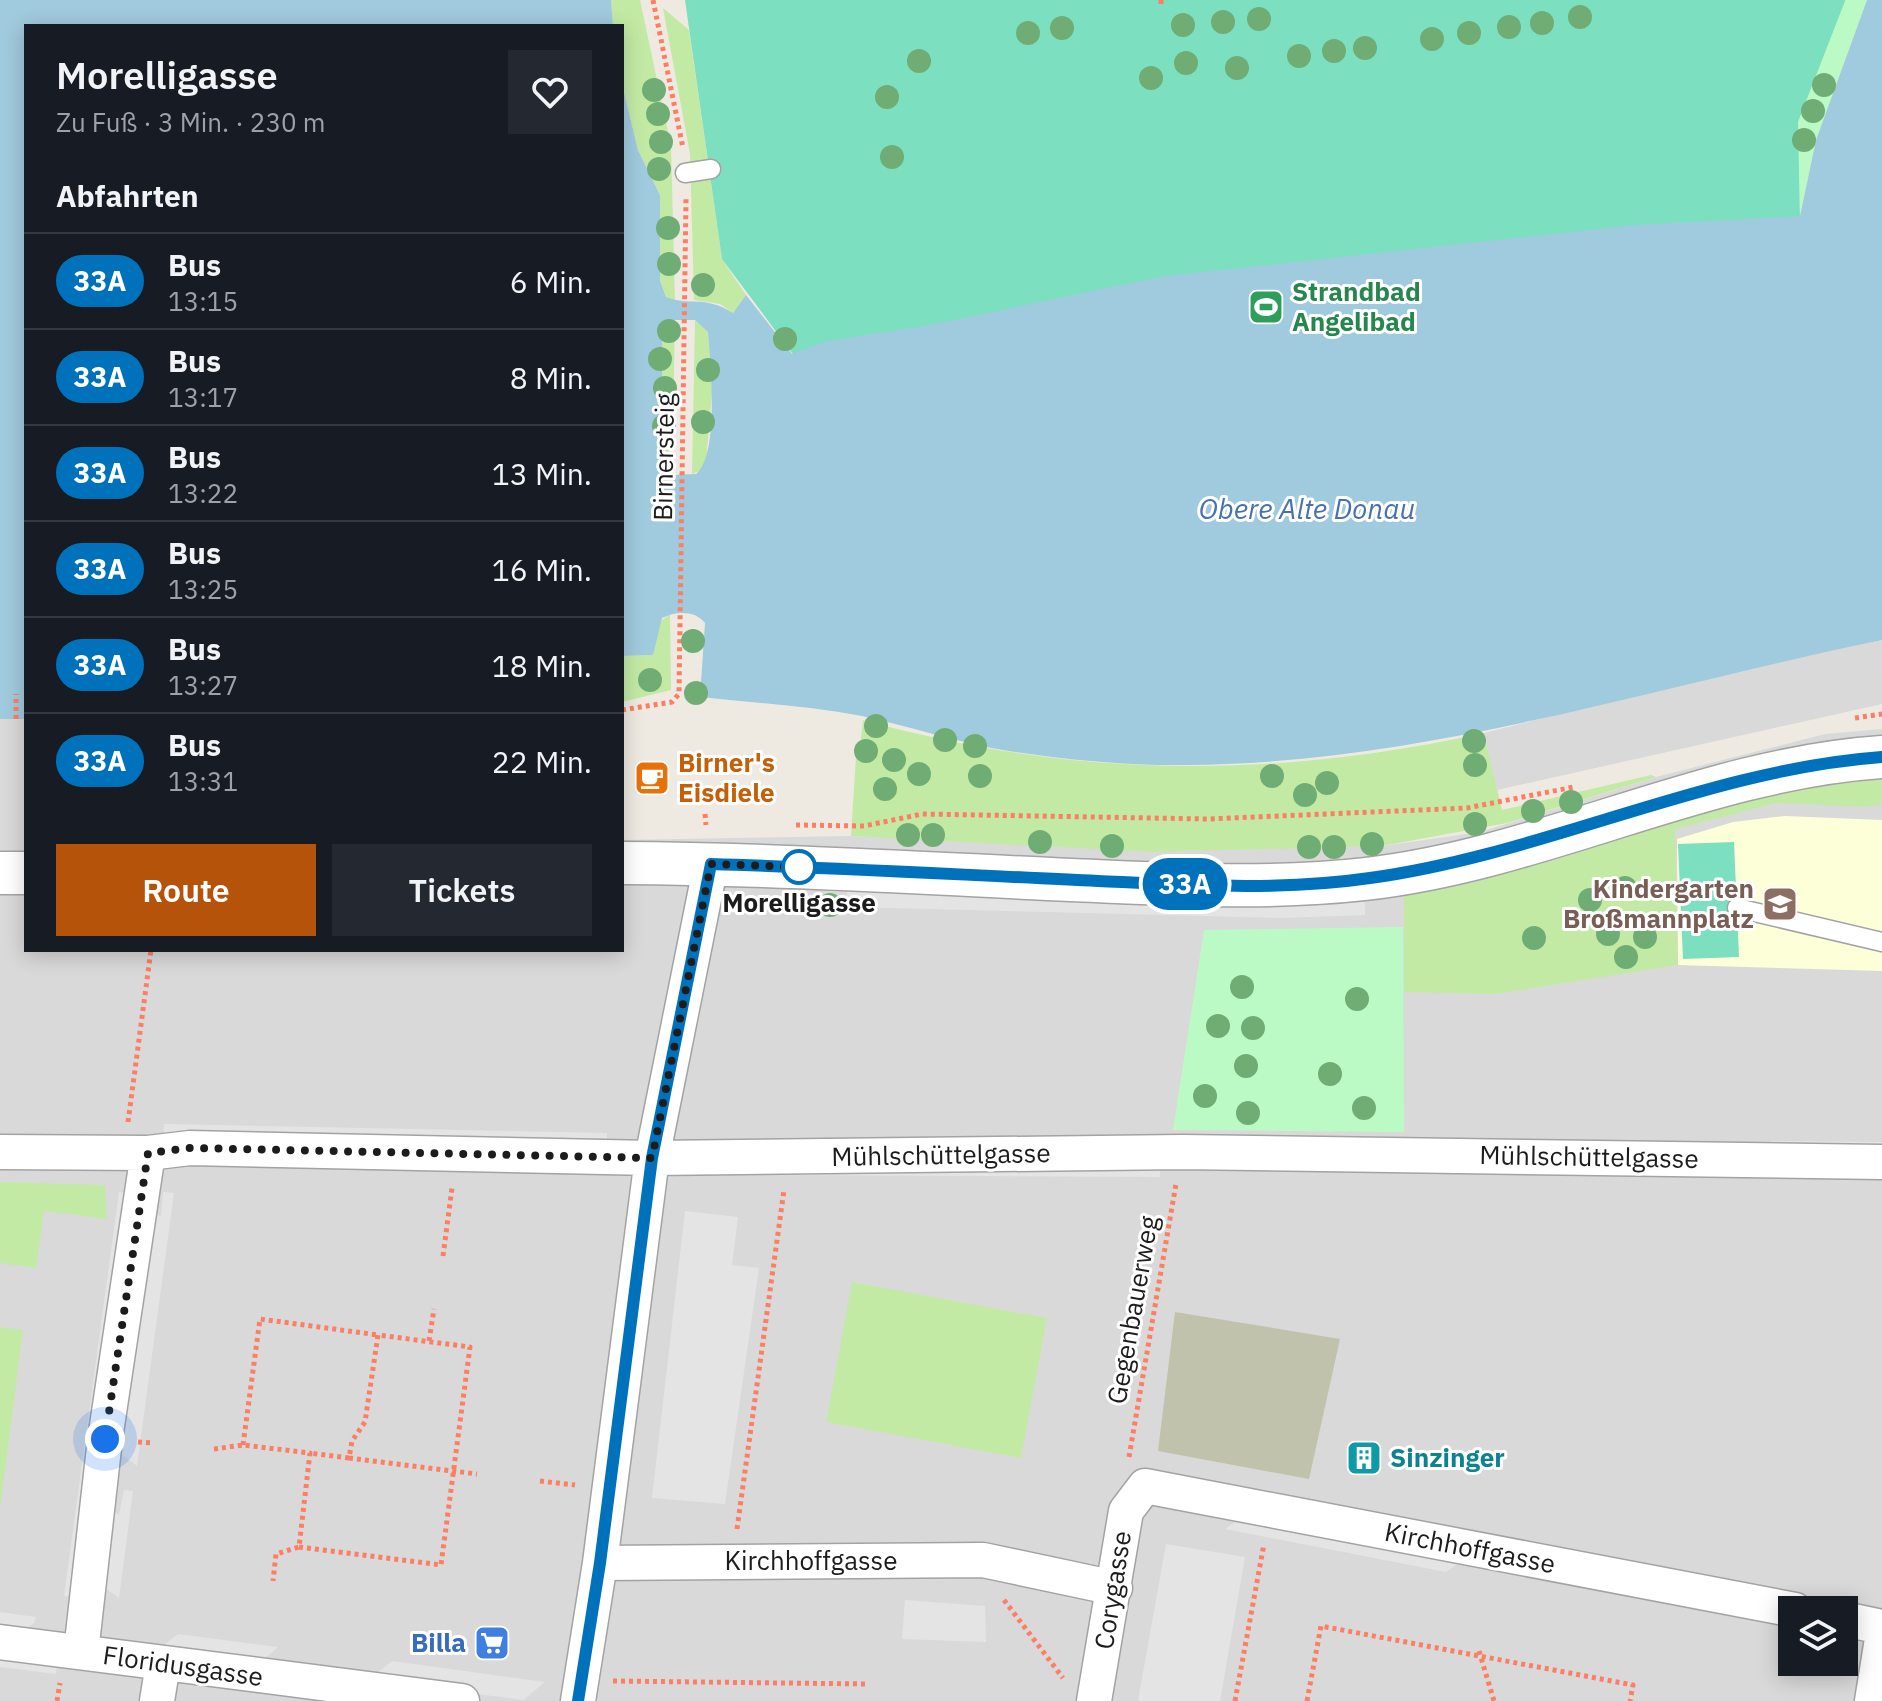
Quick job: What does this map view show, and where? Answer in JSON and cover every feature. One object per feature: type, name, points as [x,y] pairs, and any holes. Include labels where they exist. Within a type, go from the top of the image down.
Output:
[{"type":"street","points":[[624,863],[708,844],[1136,882],[1336,882],[1467,861],[1761,773],[1836,760],[1882,757]]},
{"type":"street","points":[[578,1701],[600,1563],[652,1158],[708,844]]},
{"type":"street","points":[[0,873],[24,873]]},
{"type":"street","name":"Mühlschüttelgasse","points":[[0,1152],[148,1153],[190,1148],[652,1158],[1182,1152],[1882,1162]]},
{"type":"street","points":[[81,1652],[105,1439],[148,1153]]},
{"type":"street","name":"Corygasse","points":[[1084,1696],[1115,1588],[1126,1511],[1145,1486]]},
{"type":"street","name":"Kirchhoffgasse","points":[[1145,1486],[1778,1607]]},
{"type":"street","name":"Kirchhoffgasse","points":[[600,1563],[983,1560],[1115,1588]]},
{"type":"street","points":[[1858,1622],[1882,1627]]},
{"type":"street","points":[[1872,1701],[1882,1639]]},
{"type":"street","name":"Floridusgasse","points":[[0,1642],[462,1701]]},
{"type":"street","points":[[157,1701],[163,1664]]},
{"type":"lane","points":[[685,173],[711,169]]},
{"type":"lane","points":[[1737,908],[1882,942]]},
{"type":"path","name":"Birnersteig","points":[[624,710],[672,702],[679,694],[686,296]]},
{"type":"path","points":[[16,694],[16,719]]},
{"type":"path","points":[[1853,719],[1882,714]]},
{"type":"path","points":[[864,826],[922,814],[1208,819],[1467,808],[1589,784]]},
{"type":"path","points":[[705,814],[708,844]]},
{"type":"path","points":[[148,1153],[128,1123],[151,952]]},
{"type":"path","name":"Gegenbauerweg","points":[[1145,1486],[1127,1455],[1182,1152]]},
{"type":"path","points":[[732,1562],[789,1157]]},
{"type":"path","points":[[443,1256],[453,1178]]},
{"type":"path","points":[[429,1341],[434,1309]]},
{"type":"path","points":[[243,1445],[260,1319],[470,1347],[441,1565],[299,1547],[276,1554],[273,1581]]},
{"type":"path","points":[[349,1458],[352,1441],[365,1422],[378,1335]]},
{"type":"path","points":[[214,1449],[243,1445],[477,1474]]},
{"type":"path","points":[[299,1547],[310,1453]]},
{"type":"path","points":[[1235,1701],[1264,1544]]},
{"type":"path","points":[[996,1589],[1084,1696]]},
{"type":"path","points":[[1307,1701],[1321,1626],[1633,1685],[1630,1701]]},
{"type":"path","points":[[1479,1654],[1494,1701]]},
{"type":"path","points":[[612,1681],[869,1684]]},
{"type":"shaded area","points":[[1882,640],[1882,704],[1497,790],[1484,733],[1754,666]]},
{"type":"shaded area","points":[[0,719],[24,719],[24,952],[624,952],[624,840],[851,836],[1088,847],[1382,846],[1480,832],[1656,777],[1825,734],[1882,729],[1882,1701],[0,1701]]},
{"type":"shaded area","name":"Kindergarten Broßmannplatz","points":[[1785,816],[1882,820],[1882,971],[1678,965],[1677,839],[1733,822]]},
{"type":"shaded area","points":[[847,890],[1284,906],[1365,902],[1365,915],[1284,918],[847,907]]},
{"type":"shaded area","points":[[164,1124],[607,1133],[607,1147],[163,1137]]},
{"type":"shaded area","points":[[1770,1141],[1882,1142],[1882,1153],[1771,1152]]},
{"type":"shaded area","points":[[744,1164],[1160,1165],[1160,1177],[744,1175]]},
{"type":"shaded area","points":[[119,1192],[129,1193],[75,1597],[64,1596]]},
{"type":"shaded area","points":[[163,1192],[174,1193],[137,1466],[116,1450],[149,1208],[161,1217]]},
{"type":"shaded area","points":[[685,1211],[738,1217],[732,1265],[759,1268],[725,1504],[652,1498]]},
{"type":"shaded area","points":[[1175,1312],[1340,1339],[1309,1479],[1158,1451]]},
{"type":"shaded area","points":[[124,1490],[133,1491],[119,1598],[98,1583],[109,1507],[119,1515]]},
{"type":"shaded area","points":[[1248,1513],[1471,1554],[1446,1572],[1225,1529]]},
{"type":"shaded area","points":[[1166,1544],[1245,1557],[1220,1701],[1138,1701]]},
{"type":"shaded area","points":[[905,1600],[985,1606],[986,1642],[902,1639]]},
{"type":"shaded area","points":[[0,1612],[36,1617],[34,1623],[17,1635],[0,1633]]},
{"type":"shaded area","points":[[178,1634],[278,1647],[256,1666],[155,1652]]},
{"type":"shaded area","points":[[0,1654],[57,1662],[56,1674],[0,1667]]},
{"type":"shaded area","points":[[392,1661],[545,1682],[523,1700],[369,1680]]},
{"type":"green space","points":[[611,0],[640,0],[671,146],[675,301],[666,297],[660,281],[660,195],[638,150],[624,92],[624,24],[613,24]]},
{"type":"green space","name":"Strandbad Angelibad","points":[[685,0],[1845,1],[1798,122],[1801,268],[813,381],[722,259]]},
{"type":"green space","points":[[1845,0],[1867,0],[1816,140],[1800,216],[1798,122]]},
{"type":"green space","points":[[663,8],[689,30],[722,259],[746,295],[733,313],[720,304],[694,300],[690,154]]},
{"type":"green space","points":[[675,320],[672,475],[662,467],[660,450],[662,329]]},
{"type":"green space","points":[[695,320],[708,332],[712,392],[706,462],[702,470],[692,474]]},
{"type":"green space","points":[[670,614],[671,690],[624,702],[624,656],[653,655],[658,623]]},
{"type":"green space","points":[[863,720],[941,739],[1019,753],[1096,762],[1172,766],[1249,765],[1326,759],[1484,733],[1502,810],[1651,775],[1656,777],[1507,823],[1382,846],[1152,852],[851,836],[856,756],[859,755]]},
{"type":"green space","points":[[1882,776],[1881,804],[1865,807],[1777,803],[1675,829],[1678,965],[1496,994],[1404,992],[1404,896],[1471,883],[1790,786]]},
{"type":"green space","points":[[1734,842],[1739,957],[1683,959],[1678,844]]},
{"type":"green space","points":[[1403,927],[1404,1132],[1173,1130],[1204,930]]},
{"type":"green space","points":[[0,1182],[105,1185],[107,1219],[44,1211],[36,1268],[0,1263]]},
{"type":"green space","points":[[852,1282],[1047,1318],[1021,1458],[826,1422]]},
{"type":"green space","points":[[0,1327],[23,1330],[0,1509]]},
{"type":"water","points":[[0,0],[611,0],[613,24],[24,24],[24,719],[0,719]]},
{"type":"water","name":"Obere Alte Donau","points":[[1867,0],[1882,0],[1882,640],[1451,737],[1277,761],[1189,765],[1119,763],[1026,754],[967,743],[862,716],[700,697],[705,623],[691,614],[679,613],[662,618],[653,655],[624,656],[624,92],[638,150],[660,195],[660,281],[666,297],[705,302],[733,313],[746,295],[792,354],[823,342],[935,324],[1165,276],[1636,225],[1800,216],[1816,140]],"holes":[[[675,320],[695,320],[708,332],[712,407],[708,448],[696,474],[672,475],[662,467],[662,329]]]},
{"type":"bus line","name":"33A","points":[[578,1701],[600,1563],[652,1158],[711,864],[1234,885],[1336,882],[1467,861],[1761,773],[1836,760],[1882,757]]},
{"type":"place","name":"Strandbad Angelibad","points":[[1266,307]]},
{"type":"place","name":"Birner's Eisdiele","points":[[652,778]]},
{"type":"place","name":"Morelligasse","points":[[799,867]]},
{"type":"place","name":"Kindergarten Broßmannplatz","points":[[1780,904]]},
{"type":"place","name":"Sinzinger","points":[[1364,1458]]},
{"type":"place","name":"Billa","points":[[492,1643]]},
{"type":"route","points":[[105,1439],[148,1153],[190,1148],[457,1151],[652,1158],[711,864],[799,867]]}]
